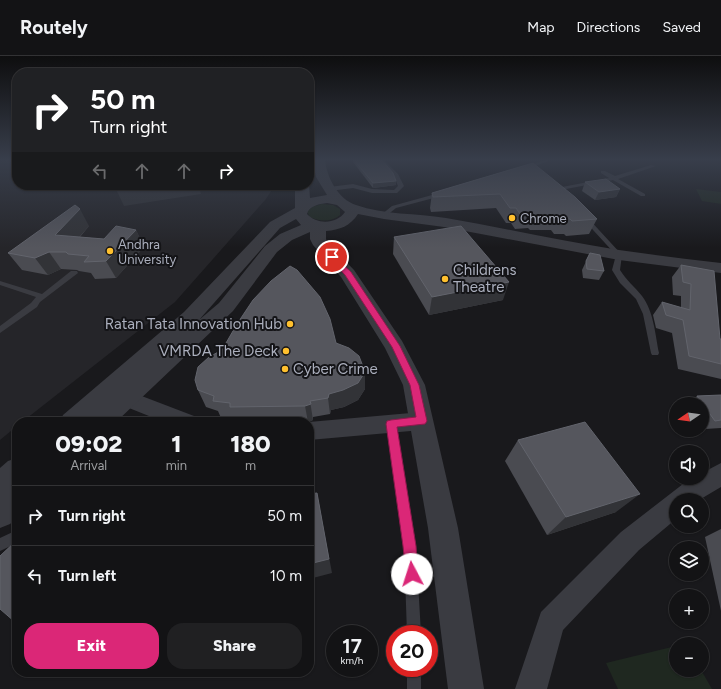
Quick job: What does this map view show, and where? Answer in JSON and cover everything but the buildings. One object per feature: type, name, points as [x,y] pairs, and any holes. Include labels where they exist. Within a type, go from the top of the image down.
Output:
[{"type":"street","points":[[303,190],[308,217],[321,246],[348,274],[396,346],[414,385],[443,528],[466,689]]},
{"type":"street","points":[[329,190],[344,213],[340,242],[348,260],[348,274]]},
{"type":"street","points":[[106,417],[226,308],[271,249],[308,217],[311,202],[322,200],[344,213]]},
{"type":"street","points":[[78,417],[190,317],[275,225],[308,217],[344,213],[384,215],[444,222],[619,255],[721,268]]},
{"type":"street","points":[[126,398],[174,417]]},
{"type":"street","points":[[314,431],[422,421]]},
{"type":"street","points":[[0,485],[12,474]]},
{"type":"street","points":[[690,493],[721,474]]},
{"type":"street","points":[[0,514],[12,503]]},
{"type":"street","points":[[531,689],[551,622],[630,541],[669,509]]},
{"type":"lane","points":[[368,190],[395,192],[399,190]]},
{"type":"lane","points":[[562,190],[560,192],[568,200]]},
{"type":"lane","points":[[634,190],[643,195]]},
{"type":"lane","points":[[384,215],[394,207],[451,192]]},
{"type":"lane","points":[[578,212],[619,255],[616,270],[622,281],[640,298],[647,314],[655,353]]},
{"type":"lane","points":[[0,330],[74,273]]},
{"type":"lane","points":[[0,283],[39,295],[39,300]]},
{"type":"lane","points":[[391,424],[410,546],[414,625]]},
{"type":"lane","points":[[0,545],[12,539]]},
{"type":"lane","points":[[414,677],[414,689]]},
{"type":"shaded area","name":"Andhra University","points":[[0,190],[272,190],[266,199],[175,302],[28,417],[12,417],[12,430],[0,440]]},
{"type":"shaded area","points":[[696,190],[721,192],[721,204],[702,201]]},
{"type":"shaded area","points":[[322,204],[333,205],[340,209],[340,215],[329,220],[317,220],[310,217],[307,212],[312,207]]},
{"type":"shaded area","points":[[669,648],[669,677],[705,677],[712,689],[618,689],[606,663]]},
{"type":"place","name":"Chrome","points":[[512,218]]},
{"type":"place","name":"Andhra University","points":[[110,251]]},
{"type":"place","name":"Childrens Theatre","points":[[445,279]]},
{"type":"place","name":"Ratan Tata Innovation Hub","points":[[290,324]]},
{"type":"place","name":"VMRDA The Deck","points":[[286,351]]},
{"type":"place","name":"Cyber Crime","points":[[285,369]]},
{"type":"route","points":[[332,257],[348,274],[396,346],[414,385],[422,421],[391,424],[410,546],[412,574]]}]
